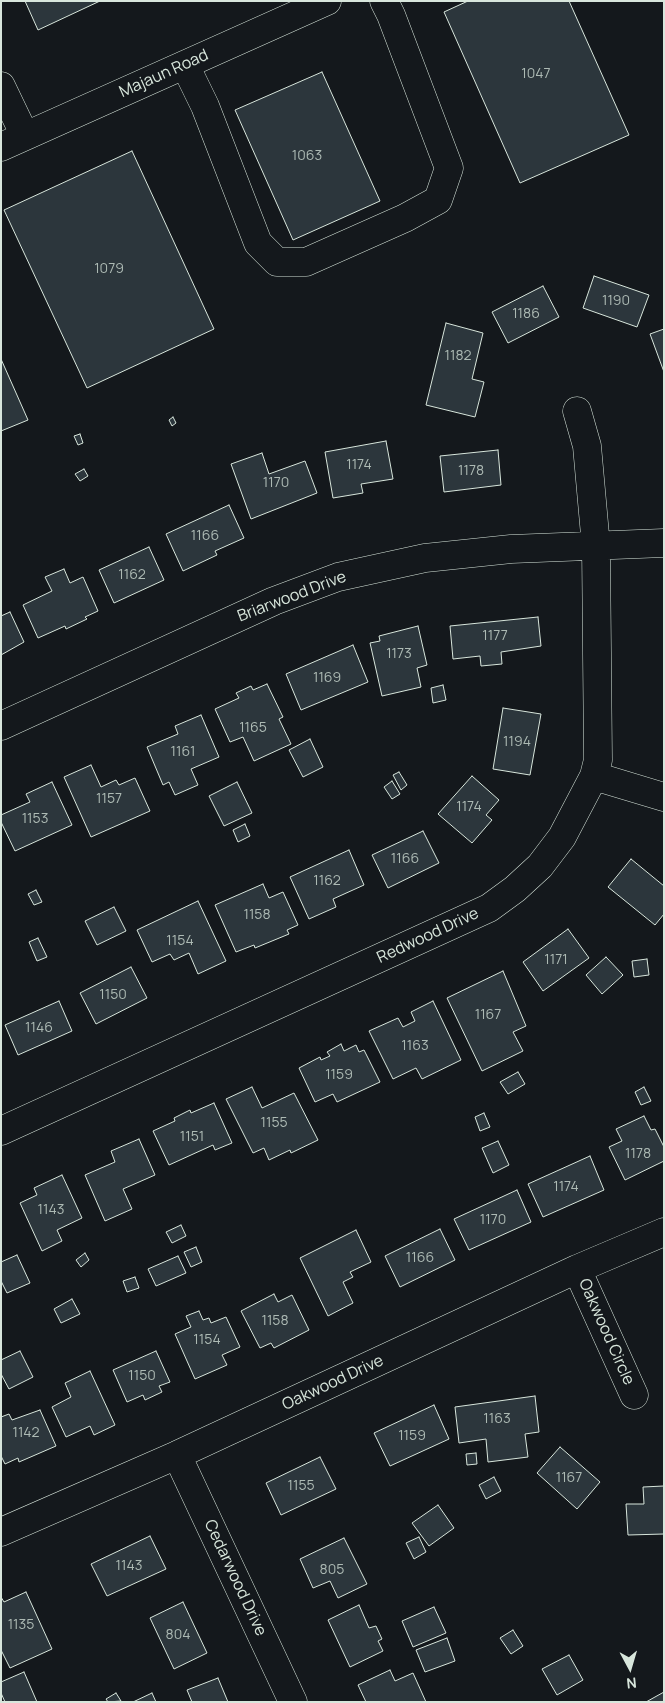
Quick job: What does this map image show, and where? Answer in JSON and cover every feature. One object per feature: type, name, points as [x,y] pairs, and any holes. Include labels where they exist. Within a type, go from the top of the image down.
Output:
[{"type":"street","name":"Majaun Road","points":[[13,142],[327,1]]},
{"type":"street","points":[[185,65],[205,106],[258,243],[277,262],[306,262],[405,218],[438,200],[449,168],[392,15],[384,1]]},
{"type":"street","points":[[1,86],[13,142]]},
{"type":"street","name":"Redwood Drive","points":[[1,1131],[489,908],[515,889],[540,866],[562,837],[594,776],[599,738],[596,546],[587,446],[577,411]]},
{"type":"street","name":"Briarwood Drive","points":[[1,726],[274,601],[338,577],[425,558],[510,549],[664,543]]},
{"type":"street","points":[[594,776],[664,797]]},
{"type":"street","name":"Oakwood Drive","points":[[1,1532],[177,1455],[578,1269],[664,1232]]},
{"type":"street","name":"Oakwood Circle","points":[[578,1269],[634,1394]]},
{"type":"street","name":"Cedarwood Drive","points":[[177,1455],[293,1702]]},
{"type":"building","points":[[25,1],[100,1],[38,30]]},
{"type":"building","points":[[468,1],[569,1],[629,135],[520,183],[444,12]]},
{"type":"building","points":[[322,72],[380,201],[293,240],[235,110]]},
{"type":"building","points":[[132,151],[214,329],[87,388],[4,210]]},
{"type":"building","points":[[594,276],[649,295],[637,327],[583,308]]},
{"type":"building","points":[[543,286],[559,317],[508,343],[492,312]]},
{"type":"building","points":[[446,323],[483,333],[472,379],[484,382],[475,417],[426,405]]},
{"type":"building","points":[[664,329],[664,372],[650,334]]},
{"type":"building","points":[[1,359],[28,420],[1,431]]},
{"type":"building","points":[[173,417],[176,423],[172,426],[169,420]]},
{"type":"building","points":[[80,434],[83,443],[78,445],[74,436]]},
{"type":"building","points":[[386,441],[393,479],[361,484],[363,493],[333,498],[325,452]]},
{"type":"building","points":[[498,450],[501,485],[444,492],[440,456]]},
{"type":"building","points":[[262,453],[269,474],[305,461],[317,493],[251,519],[231,464]]},
{"type":"building","points":[[84,469],[88,476],[80,481],[75,474]]},
{"type":"building","points":[[229,505],[244,538],[215,551],[217,555],[183,571],[166,534]]},
{"type":"building","points":[[149,547],[164,580],[114,603],[99,570]]},
{"type":"building","points":[[64,569],[70,583],[83,577],[98,611],[85,617],[87,619],[66,629],[65,626],[38,638],[23,605],[52,591],[45,577]]},
{"type":"building","points":[[10,612],[24,642],[1,655],[1,616]]},
{"type":"building","points":[[538,617],[541,646],[501,652],[502,664],[481,666],[480,656],[453,659],[450,626]]},
{"type":"building","points":[[418,626],[427,665],[417,668],[421,687],[382,696],[370,643],[380,641],[379,636]]},
{"type":"building","points":[[353,645],[368,682],[301,710],[286,674]]},
{"type":"building","points":[[267,684],[283,717],[279,719],[291,744],[254,761],[243,737],[230,742],[215,709],[239,698],[236,693],[251,686],[253,690]]},
{"type":"building","points":[[443,685],[446,700],[433,703],[431,688]]},
{"type":"building","points":[[503,708],[541,714],[530,775],[493,769]]},
{"type":"building","points":[[201,715],[219,757],[191,769],[198,785],[175,795],[169,782],[163,785],[147,747],[178,734],[175,726]]},
{"type":"building","points":[[310,739],[323,767],[303,777],[289,750]]},
{"type":"building","points":[[91,765],[101,787],[116,780],[119,785],[135,778],[150,811],[91,837],[64,777]]},
{"type":"building","points":[[399,772],[407,785],[401,790],[393,775]]},
{"type":"building","points":[[472,776],[499,800],[486,815],[492,820],[472,843],[438,814]]},
{"type":"building","points":[[392,781],[400,794],[392,799],[384,787]]},
{"type":"building","points":[[52,782],[72,825],[15,851],[1,822],[1,815],[30,802],[26,794]]},
{"type":"building","points":[[237,782],[252,813],[224,826],[209,796]]},
{"type":"building","points":[[245,824],[250,836],[238,842],[233,830]]},
{"type":"building","points":[[423,831],[439,863],[388,888],[372,855]]},
{"type":"building","points":[[349,850],[364,885],[333,899],[336,907],[309,919],[290,877]]},
{"type":"building","points":[[631,859],[664,886],[664,914],[655,925],[608,887]]},
{"type":"building","points":[[263,884],[269,898],[283,892],[298,925],[287,930],[289,934],[255,948],[254,945],[236,952],[215,905]]},
{"type":"building","points":[[36,890],[42,902],[34,905],[28,894]]},
{"type":"building","points":[[198,901],[226,961],[198,974],[189,953],[174,960],[170,954],[152,962],[137,930]]},
{"type":"building","points":[[114,907],[126,931],[97,945],[85,921]]},
{"type":"building","points":[[568,929],[589,958],[543,991],[523,962]]},
{"type":"building","points":[[38,938],[47,957],[37,961],[29,942]]},
{"type":"building","points":[[606,957],[623,975],[602,994],[586,975]]},
{"type":"building","points":[[647,959],[649,975],[634,977],[632,961]]},
{"type":"building","points":[[131,967],[147,998],[96,1024],[80,993]]},
{"type":"building","points":[[503,971],[526,1026],[513,1032],[523,1051],[482,1071],[447,998]]},
{"type":"building","points":[[59,1001],[72,1031],[18,1055],[5,1025]]},
{"type":"building","points":[[433,1001],[461,1060],[422,1079],[416,1068],[393,1079],[369,1031],[398,1018],[403,1027],[415,1021],[411,1012]]},
{"type":"building","points":[[341,1044],[344,1051],[356,1045],[359,1052],[364,1050],[380,1082],[337,1102],[333,1094],[315,1102],[299,1068],[320,1057],[321,1060],[330,1056],[327,1052]]},
{"type":"building","points":[[518,1072],[525,1084],[508,1094],[500,1082]]},
{"type":"building","points":[[252,1087],[262,1108],[294,1093],[318,1140],[291,1153],[290,1150],[269,1160],[264,1148],[253,1153],[226,1099]]},
{"type":"building","points":[[644,1087],[651,1101],[641,1105],[635,1092]]},
{"type":"building","points":[[214,1103],[232,1143],[215,1150],[213,1145],[169,1165],[153,1131],[175,1121],[174,1118],[190,1110],[191,1113]]},
{"type":"building","points":[[484,1113],[490,1127],[480,1131],[475,1117]]},
{"type":"building","points":[[644,1116],[651,1130],[655,1129],[664,1147],[664,1161],[625,1180],[609,1147],[622,1141],[616,1129]]},
{"type":"building","points":[[139,1139],[155,1175],[123,1189],[132,1209],[105,1221],[85,1175],[115,1162],[111,1151]]},
{"type":"building","points":[[498,1141],[509,1165],[493,1173],[482,1148]]},
{"type":"building","points":[[590,1156],[604,1190],[543,1217],[528,1184]]},
{"type":"building","points":[[62,1175],[82,1218],[57,1230],[62,1241],[42,1251],[20,1203],[37,1195],[34,1188]]},
{"type":"building","points":[[517,1190],[531,1222],[469,1250],[454,1219]]},
{"type":"building","points":[[181,1225],[186,1236],[172,1243],[166,1232]]},
{"type":"building","points":[[440,1229],[455,1260],[400,1287],[385,1256]]},
{"type":"building","points":[[356,1230],[371,1262],[350,1272],[353,1277],[343,1282],[353,1303],[328,1316],[300,1258]]},
{"type":"building","points":[[196,1247],[202,1262],[191,1267],[184,1252]]},
{"type":"building","points":[[85,1253],[89,1260],[81,1267],[76,1260]]},
{"type":"building","points":[[17,1255],[30,1283],[7,1293],[1,1281],[1,1262]]},
{"type":"building","points":[[178,1256],[186,1273],[156,1286],[148,1269]]},
{"type":"building","points":[[135,1277],[139,1288],[127,1292],[123,1281]]},
{"type":"building","points":[[274,1294],[278,1302],[292,1295],[309,1330],[274,1348],[271,1343],[260,1348],[241,1311]]},
{"type":"building","points":[[72,1299],[80,1314],[61,1323],[54,1309]]},
{"type":"building","points":[[199,1311],[203,1320],[209,1318],[211,1323],[226,1317],[240,1347],[222,1355],[227,1365],[195,1379],[175,1334],[191,1327],[186,1316]]},
{"type":"building","points":[[20,1351],[33,1377],[9,1389],[1,1374],[1,1360]]},
{"type":"building","points":[[156,1351],[170,1382],[159,1386],[162,1392],[145,1400],[143,1395],[127,1402],[113,1370]]},
{"type":"building","points":[[90,1371],[115,1425],[94,1435],[90,1426],[66,1437],[52,1407],[71,1397],[65,1383]]},
{"type":"building","points":[[535,1396],[539,1432],[525,1434],[528,1457],[488,1462],[486,1439],[459,1443],[455,1407]]},
{"type":"building","points":[[434,1405],[449,1439],[390,1466],[374,1433]]},
{"type":"building","points":[[40,1410],[56,1446],[19,1462],[18,1458],[5,1464],[1,1456],[1,1417],[9,1414],[12,1420]]},
{"type":"building","points":[[560,1447],[600,1482],[577,1509],[537,1473]]},
{"type":"building","points":[[476,1453],[477,1464],[467,1465],[466,1454]]},
{"type":"building","points":[[320,1457],[336,1489],[281,1515],[266,1483]]},
{"type":"building","points":[[494,1477],[501,1491],[486,1499],[479,1485]]},
{"type":"building","points":[[664,1486],[664,1534],[628,1535],[626,1504],[644,1504],[643,1487]]},
{"type":"building","points":[[438,1505],[454,1528],[429,1546],[412,1523]]},
{"type":"building","points":[[150,1536],[166,1569],[107,1596],[91,1564]]},
{"type":"building","points":[[419,1537],[426,1552],[414,1559],[406,1543]]},
{"type":"building","points":[[344,1538],[367,1584],[338,1598],[330,1581],[313,1588],[300,1559]]},
{"type":"building","points":[[26,1592],[52,1649],[10,1668],[1,1650],[1,1597],[4,1602]]},
{"type":"building","points":[[183,1602],[207,1653],[174,1669],[150,1618]]},
{"type":"building","points":[[359,1605],[369,1628],[376,1626],[382,1639],[378,1641],[383,1651],[350,1667],[328,1620]]},
{"type":"building","points":[[434,1607],[446,1633],[413,1647],[402,1621]]},
{"type":"building","points":[[513,1630],[523,1646],[511,1654],[500,1638]]},
{"type":"building","points":[[447,1638],[455,1661],[425,1672],[416,1650]]},
{"type":"building","points":[[569,1655],[583,1680],[557,1695],[542,1669]]},
{"type":"building","points":[[390,1670],[395,1681],[413,1673],[426,1702],[366,1702],[358,1685]]},
{"type":"building","points":[[24,1672],[37,1702],[5,1702],[1,1693],[1,1682]]},
{"type":"building","points":[[218,1678],[228,1702],[192,1702],[187,1690]]},
{"type":"building","points":[[664,1692],[664,1702],[646,1702]]},
{"type":"building","points":[[116,1693],[121,1701],[108,1702],[106,1699]]},
{"type":"building","points":[[152,1693],[156,1702],[133,1702]]}]
